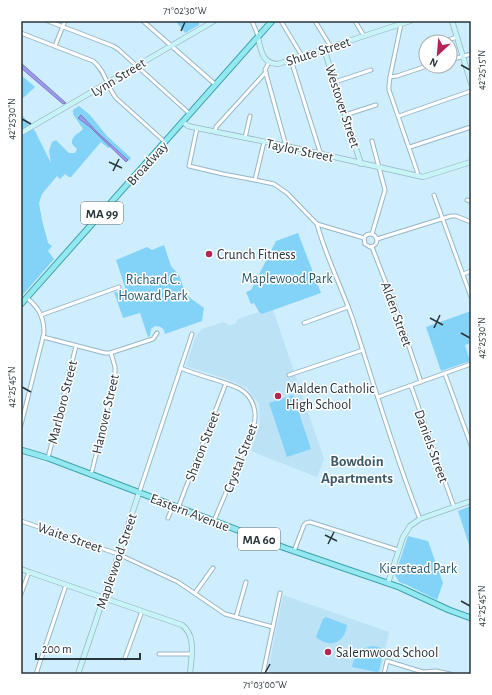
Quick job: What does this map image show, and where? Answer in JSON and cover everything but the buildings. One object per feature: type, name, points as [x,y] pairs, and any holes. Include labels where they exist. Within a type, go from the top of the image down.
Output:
[{"type":"main road","name":"Broadway","points":[[21,304],[272,21]]},
{"type":"main road","name":"Shute Street","points":[[258,38],[265,58],[268,62],[278,64],[410,21]]},
{"type":"main road","name":"Lynn Street","points":[[21,133],[210,22]]},
{"type":"main road","points":[[454,22],[456,34]]},
{"type":"main road","points":[[458,40],[471,83]]},
{"type":"main road","name":"Westover Street","points":[[324,49],[361,164]]},
{"type":"main road","name":"Taylor Street","points":[[183,122],[188,126],[286,146],[418,176]]},
{"type":"main road","points":[[418,176],[425,177],[471,162]]},
{"type":"main road","name":"Eastern Avenue","points":[[21,450],[48,458],[294,552],[408,590],[449,610],[471,618]]},
{"type":"main road","name":"Maplewood Street","points":[[78,674],[139,493]]},
{"type":"main road","points":[[388,583],[403,537],[406,530],[412,524],[420,519],[471,501]]},
{"type":"main road","points":[[21,568],[180,624],[189,632],[191,638],[190,674]]},
{"type":"street","points":[[48,21],[118,49],[190,114]]},
{"type":"street","points":[[55,46],[65,21]]},
{"type":"street","points":[[143,21],[216,85]]},
{"type":"street","name":"Shute Street","points":[[252,21],[258,38]]},
{"type":"street","points":[[281,21],[302,56]]},
{"type":"street","points":[[315,21],[331,47]]},
{"type":"street","points":[[355,21],[364,36]]},
{"type":"street","points":[[401,24],[390,77],[389,90],[418,170],[418,176]]},
{"type":"street","points":[[21,33],[93,61],[99,66],[112,94],[165,142]]},
{"type":"street","points":[[458,58],[471,54]]},
{"type":"street","points":[[291,60],[321,155]]},
{"type":"street","points":[[268,62],[265,70],[286,146]]},
{"type":"street","points":[[390,77],[418,69]]},
{"type":"street","points":[[335,82],[371,70]]},
{"type":"street","points":[[215,132],[216,127],[266,72]]},
{"type":"street","points":[[399,116],[471,91]]},
{"type":"street","points":[[345,116],[376,105]]},
{"type":"street","points":[[245,138],[250,116]]},
{"type":"street","points":[[410,147],[471,127]]},
{"type":"street","points":[[197,128],[189,166],[274,184],[287,193],[317,224],[321,239],[348,307],[383,415],[420,519]]},
{"type":"street","points":[[372,141],[385,190],[372,234]]},
{"type":"street","points":[[255,180],[264,142]]},
{"type":"street","points":[[434,195],[471,296]]},
{"type":"street","points":[[467,200],[471,201]]},
{"type":"street","points":[[377,239],[453,216],[471,222]]},
{"type":"street","points":[[317,224],[364,238]]},
{"type":"street","points":[[364,238],[367,234],[372,234]]},
{"type":"street","points":[[372,234],[377,239]]},
{"type":"street","points":[[364,238],[365,244],[372,247],[376,244],[377,239]]},
{"type":"street","name":"Alden Street","points":[[372,247],[398,314],[421,382]]},
{"type":"street","points":[[463,274],[471,271]]},
{"type":"street","points":[[41,315],[119,287]]},
{"type":"street","points":[[21,425],[43,338],[44,326],[41,315],[35,305],[27,298]]},
{"type":"street","points":[[304,324],[348,307]]},
{"type":"street","points":[[43,338],[105,353],[111,353],[152,339],[157,333]]},
{"type":"street","name":"Maplewood Street","points":[[139,493],[192,334]]},
{"type":"street","name":"Marlboro Street","points":[[48,458],[76,346]]},
{"type":"street","points":[[289,375],[363,350]]},
{"type":"street","name":"Hanover Street","points":[[91,475],[115,378],[115,367],[111,353]]},
{"type":"street","points":[[378,397],[471,364]]},
{"type":"street","name":"Crystal Street","points":[[180,368],[239,389],[249,398],[254,406],[255,422],[252,432],[214,522]]},
{"type":"street","points":[[445,374],[471,445]]},
{"type":"street","name":"Sharon Street","points":[[168,518],[175,507],[226,384]]},
{"type":"street","name":"Daniels Street","points":[[411,386],[454,507]]},
{"type":"street","points":[[467,434],[471,432]]},
{"type":"street","name":"Waite Street","points":[[21,521],[118,554],[177,581],[222,612],[273,627]]},
{"type":"street","points":[[294,552],[303,526],[310,522],[398,550]]},
{"type":"street","points":[[195,594],[213,568]]},
{"type":"street","points":[[21,594],[29,572]]},
{"type":"street","points":[[236,617],[246,582]]},
{"type":"street","points":[[36,674],[66,585]]},
{"type":"street","points":[[263,674],[280,593]]},
{"type":"street","points":[[126,658],[142,611]]},
{"type":"street","points":[[159,654],[191,654]]},
{"type":"street","points":[[384,674],[387,662],[418,672],[433,671],[450,674]]},
{"type":"shaded area","points":[[21,63],[66,103],[63,104],[21,68]]},
{"type":"shaded area","points":[[81,115],[98,133],[128,160],[126,162],[90,127],[78,118]]},
{"type":"shaded area","name":"Malden Catholic High School","points":[[273,310],[324,459],[317,477],[251,451],[260,424],[259,404],[247,388],[227,379],[186,366],[196,336],[202,329],[224,322],[228,325],[235,324],[238,319],[259,312],[262,314]]},
{"type":"shaded area","name":"Salemwood School","points":[[283,595],[389,632],[380,674],[282,674],[268,671]]},
{"type":"green space","points":[[178,21],[199,21],[199,25],[185,33],[177,23]]},
{"type":"green space","points":[[21,75],[35,87],[21,100]]},
{"type":"green space","points":[[79,106],[90,115],[107,136],[131,158],[129,161],[113,146],[108,148],[101,142],[71,177],[65,174],[60,179],[57,176],[42,194],[39,203],[42,220],[48,243],[52,246],[48,251],[54,259],[21,297],[21,113],[35,131],[51,163],[49,151],[52,142],[56,140],[69,153],[75,153],[77,149],[72,144],[72,141],[75,135],[83,129],[73,114],[73,110]]},
{"type":"green space","name":"Maplewood Park","points":[[298,233],[321,293],[262,314],[259,312],[254,303],[251,304],[246,292],[251,290],[276,241]]},
{"type":"green space","name":"Richard C. Howard Park","points":[[164,245],[171,266],[179,275],[186,295],[204,308],[202,321],[165,334],[162,328],[155,326],[151,329],[150,336],[148,337],[140,313],[123,318],[114,292],[121,293],[124,291],[125,287],[116,260],[147,247],[152,250]]},
{"type":"green space","points":[[471,311],[471,343],[465,345],[470,361],[441,371],[426,327]]},
{"type":"green space","points":[[293,395],[311,449],[287,457],[269,403]]},
{"type":"green space","points":[[471,506],[471,551],[458,511]]},
{"type":"green space","name":"Kierstead Park","points":[[408,536],[428,541],[443,583],[437,600],[399,582],[395,575]]},
{"type":"green space","points":[[326,617],[347,625],[343,636],[336,642],[326,643],[316,637],[323,619]]},
{"type":"green space","points":[[372,646],[384,649],[379,671],[377,672],[352,667],[354,659],[358,653]]},
{"type":"place","name":"Crunch Fitness","points":[[209,254]]},
{"type":"place","name":"Malden Catholic High School","points":[[278,396]]},
{"type":"place","name":"Salemwood School","points":[[328,652]]},
{"type":"district","name":"Bowdoin Apartments","points":[[357,470]]}]
